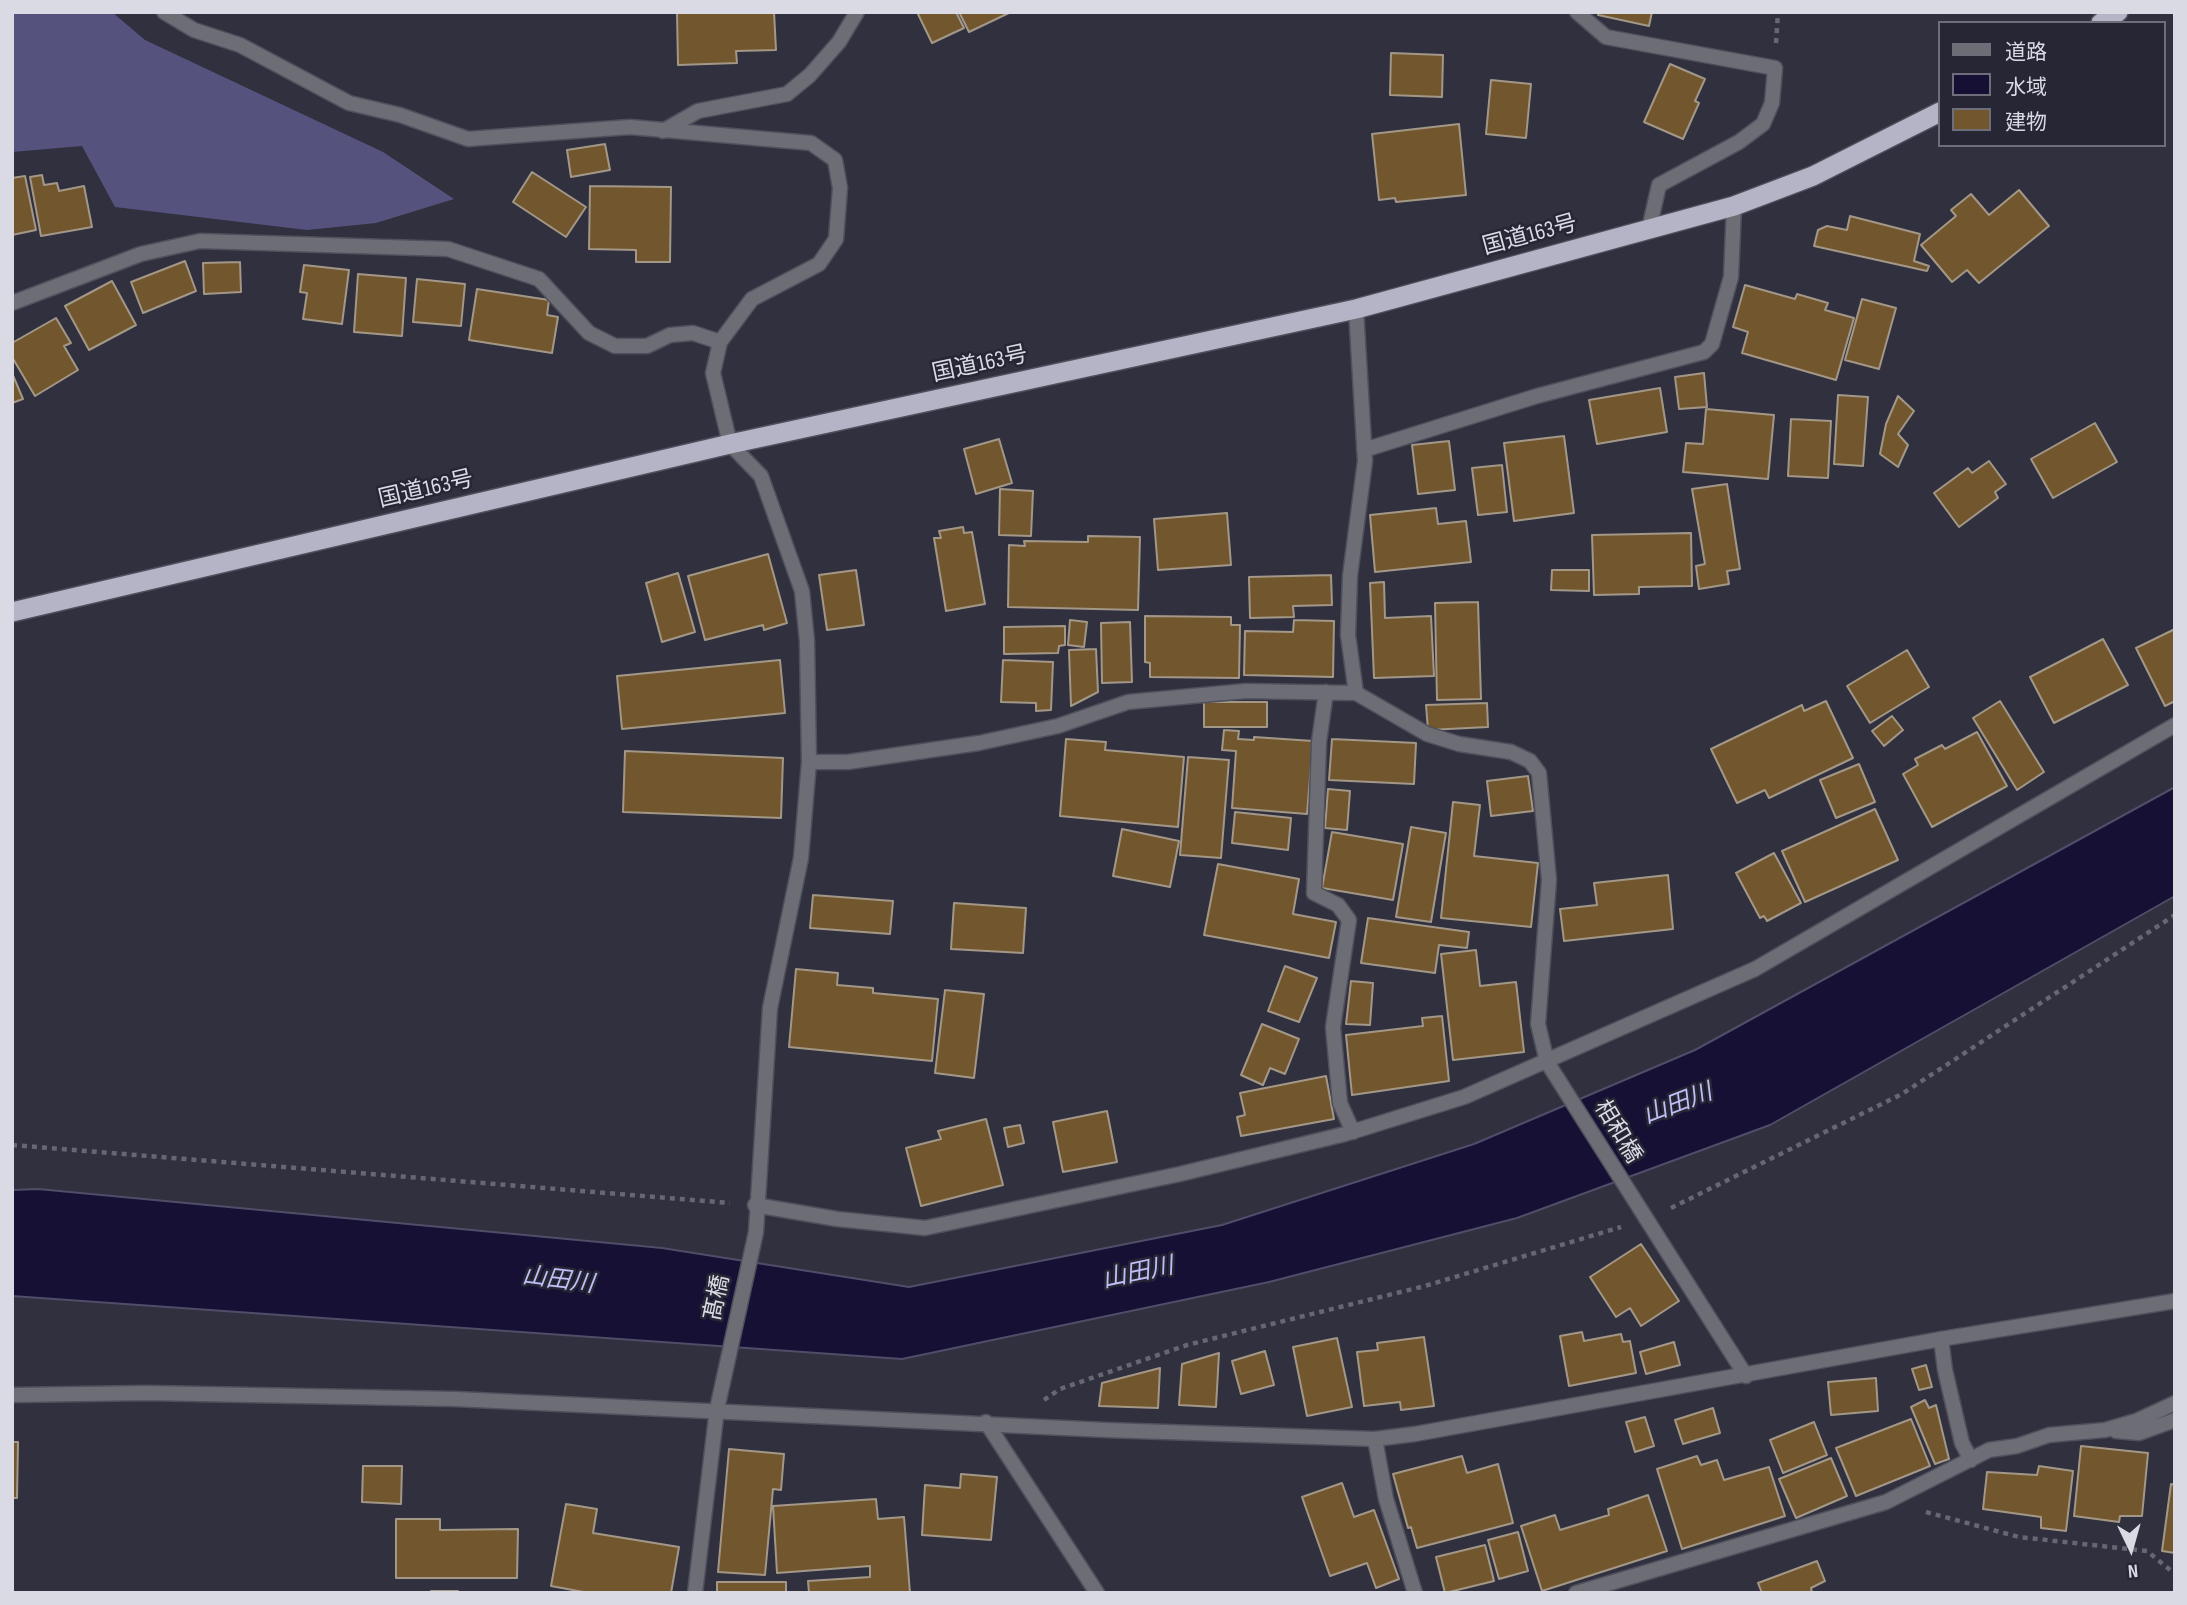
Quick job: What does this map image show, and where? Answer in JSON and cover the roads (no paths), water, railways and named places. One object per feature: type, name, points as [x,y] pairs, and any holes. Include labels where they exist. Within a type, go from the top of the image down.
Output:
[{"type":"highway","name":"国道163号","points":[[12,612],[730,444],[1356,309],[1734,206],[1813,176],[1938,114]]},
{"type":"street","points":[[164,12],[194,30],[240,45],[349,103],[400,115],[468,139],[630,127],[811,143],[835,160],[840,188],[840,215],[836,239],[828,253],[808,272],[752,299],[720,342],[713,373],[730,444]]},
{"type":"street","points":[[663,131],[698,111],[787,94],[810,75],[839,42],[857,12]]},
{"type":"street","points":[[1577,12],[1606,37],[1775,68],[1772,103],[1763,124],[1739,142],[1659,185],[1649,229]]},
{"type":"street","points":[[1364,450],[1524,400],[1704,352],[1712,344],[1731,277],[1734,206]]},
{"type":"street","points":[[12,303],[141,254],[200,242],[448,249],[539,279],[589,333],[615,346],[647,346],[670,335],[693,333],[720,342]]},
{"type":"street","points":[[1356,309],[1364,450],[1350,576],[1348,635],[1356,693]]},
{"type":"street","name":"髙橋","points":[[695,1593],[718,1409],[756,1232],[755,1205],[769,1008],[801,858],[809,762],[807,641],[802,591],[761,476],[730,444]]},
{"type":"street","points":[[809,762],[848,762],[979,743],[1058,726],[1128,702],[1246,691],[1356,693],[1427,734],[1459,744],[1511,751],[1530,761],[1539,773],[1549,880],[1538,1024],[1547,1062]]},
{"type":"street","points":[[1326,692],[1319,742],[1314,893],[1338,905],[1349,920],[1333,1027],[1340,1103],[1353,1132]]},
{"type":"street","points":[[755,1205],[837,1219],[925,1228],[1180,1174],[1353,1132],[1464,1097],[1755,969],[2175,725]]},
{"type":"street","name":"相和橋","points":[[1547,1062],[1746,1376]]},
{"type":"street","points":[[12,1395],[148,1393],[399,1397],[718,1409],[1106,1430],[1375,1439],[1746,1376],[1941,1339],[2175,1301]]},
{"type":"street","points":[[1941,1339],[1945,1370],[1962,1443],[1972,1460]]},
{"type":"street","points":[[2105,1430],[2136,1421],[2175,1403]]},
{"type":"street","points":[[1576,1593],[1886,1502],[1989,1450],[2017,1446],[2049,1435],[2105,1430],[2139,1433],[2175,1420]]},
{"type":"street","points":[[986,1422],[1097,1593]]},
{"type":"street","points":[[1375,1439],[1386,1499],[1415,1593]]},
{"type":"water","name":"山田川","points":[[2175,787],[2175,896],[1770,1125],[1517,1218],[1269,1282],[902,1359],[12,1296],[12,1190],[38,1189],[662,1248],[909,1287],[1222,1225],[1474,1144],[1695,1050]]}]
